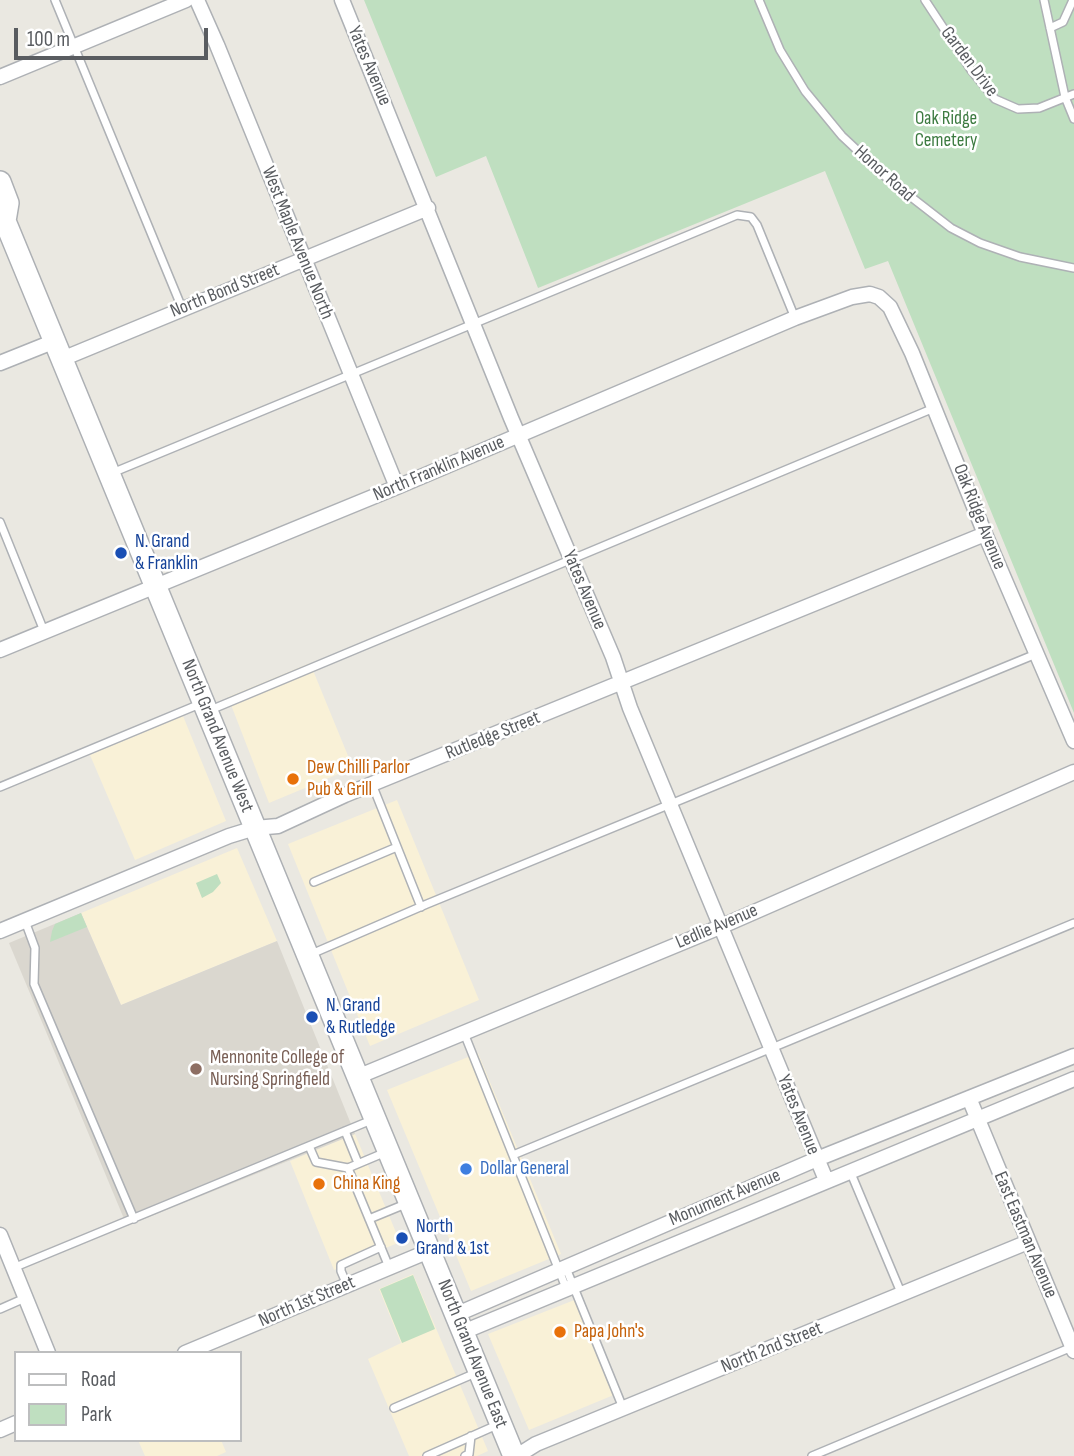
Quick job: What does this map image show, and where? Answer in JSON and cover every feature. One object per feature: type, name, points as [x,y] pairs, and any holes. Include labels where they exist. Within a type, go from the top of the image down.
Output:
[{"type":"main road","name":"North Grand Avenue West","points":[[0,182],[8,203],[3,219],[429,1251]]},
{"type":"main road","name":"North Grand Avenue East","points":[[429,1251],[516,1456]]},
{"type":"street","points":[[0,77],[186,0]]},
{"type":"street","name":"West Maple Avenue North","points":[[197,0],[218,45],[397,487]]},
{"type":"street","name":"Yates Avenue","points":[[342,0],[826,1180]]},
{"type":"street","name":"North Bond Street","points":[[0,363],[58,350],[182,308],[428,208]]},
{"type":"street","name":"North Franklin Avenue","points":[[0,650],[397,487],[795,318],[852,297],[870,294],[879,298]]},
{"type":"street","name":"Oak Ridge Avenue","points":[[879,298],[890,307],[1074,741]]},
{"type":"street","name":"Rutledge Street","points":[[0,931],[184,854],[255,828],[281,824],[372,784],[985,534]]},
{"type":"street","name":"Ledlie Avenue","points":[[358,1077],[720,926],[1074,772]]},
{"type":"street","name":"Monument Avenue","points":[[459,1323],[562,1270],[685,1214],[1074,1056]]},
{"type":"street","name":"Monument Avenue","points":[[459,1323],[569,1287],[1074,1079]]},
{"type":"street","name":"East Eastman Avenue","points":[[969,1098],[1073,1349]]},
{"type":"street","points":[[685,1214],[694,1235]]},
{"type":"street","points":[[0,1235],[47,1351]]},
{"type":"street","name":"North 2nd Street","points":[[516,1456],[536,1444],[1028,1242]]},
{"type":"street","name":"North 1st Street","points":[[190,1351],[429,1251]]},
{"type":"lane","points":[[55,0],[182,308]]},
{"type":"lane","name":"Honor Road","points":[[759,0],[780,50],[805,91],[842,136],[888,179],[941,220],[980,243],[1020,257],[1074,268]]},
{"type":"lane","name":"Garden Drive","points":[[925,0],[971,70],[995,99],[1018,109],[1039,107],[1074,94]]},
{"type":"lane","points":[[1044,0],[1065,97],[1074,119]]},
{"type":"lane","points":[[1050,28],[1063,22],[1073,0]]},
{"type":"lane","points":[[109,475],[737,215],[751,217],[757,225],[795,318]]},
{"type":"lane","points":[[0,788],[571,559],[934,408]]},
{"type":"lane","points":[[0,522],[44,631]]},
{"type":"lane","points":[[307,956],[421,906],[1036,654]]},
{"type":"lane","points":[[372,784],[421,906]]},
{"type":"lane","points":[[314,882],[397,847]]},
{"type":"lane","points":[[25,920],[36,948],[34,984],[134,1219]]},
{"type":"lane","points":[[513,1155],[1074,923]]},
{"type":"lane","points":[[464,1033],[513,1155],[623,1408]]},
{"type":"lane","points":[[13,1268],[375,1119]]},
{"type":"lane","points":[[345,1131],[358,1163]]},
{"type":"lane","points":[[309,1146],[316,1162],[348,1168],[388,1151]]},
{"type":"lane","points":[[348,1168],[389,1268]]},
{"type":"lane","points":[[850,1171],[902,1295]]},
{"type":"lane","points":[[369,1219],[409,1202]]},
{"type":"lane","points":[[346,1285],[341,1265],[381,1247]]},
{"type":"lane","points":[[0,1308],[26,1298]]},
{"type":"lane","points":[[812,1456],[1073,1349]]},
{"type":"lane","points":[[394,1408],[479,1371]]},
{"type":"lane","points":[[427,1456],[500,1423]]},
{"type":"lane","points":[[465,1456],[469,1454],[471,1436]]},
{"type":"shaded area","points":[[310,663],[353,768],[269,803],[228,697]]},
{"type":"shaded area","points":[[183,716],[226,821],[135,860],[90,755]]},
{"type":"shaded area","points":[[397,800],[479,1000],[370,1046],[288,844]]},
{"type":"shaded area","points":[[237,848],[277,941],[121,1005],[81,913]]},
{"type":"shaded area","name":"Mennonite College of Nursing Springfield","points":[[81,913],[121,1005],[277,941],[355,1134],[127,1226],[9,943]]},
{"type":"shaded area","points":[[478,1053],[561,1254],[471,1291],[387,1090]]},
{"type":"shaded area","points":[[355,1134],[400,1242],[334,1270],[290,1161]]},
{"type":"shaded area","points":[[413,1274],[488,1451],[477,1456],[409,1456],[368,1359],[401,1343],[379,1289]]},
{"type":"shaded area","points":[[582,1297],[621,1392],[529,1430],[488,1334]]},
{"type":"shaded area","points":[[139,1442],[222,1442],[226,1452],[217,1456],[145,1456]]},
{"type":"green space","name":"Oak Ridge Cemetery","points":[[364,0],[1074,0],[1074,713],[888,261],[865,269],[825,171],[538,288],[486,156],[436,177]]},
{"type":"green space","points":[[217,874],[221,883],[213,892],[202,898],[196,883]]},
{"type":"green space","points":[[81,913],[87,927],[50,942],[55,924]]},
{"type":"green space","points":[[413,1275],[435,1329],[402,1343],[380,1289]]},
{"type":"place","name":"N. Grand & Franklin","points":[[121,553]]},
{"type":"place","name":"Dew Chilli Parlor Pub & Grill","points":[[293,779]]},
{"type":"place","name":"N. Grand & Rutledge","points":[[312,1017]]},
{"type":"place","name":"Mennonite College of Nursing Springfield","points":[[196,1069]]},
{"type":"place","name":"Dollar General","points":[[466,1169]]},
{"type":"place","name":"China King","points":[[319,1184]]},
{"type":"place","name":"North Grand & 1st","points":[[402,1238]]},
{"type":"place","name":"Papa John's","points":[[560,1332]]}]
